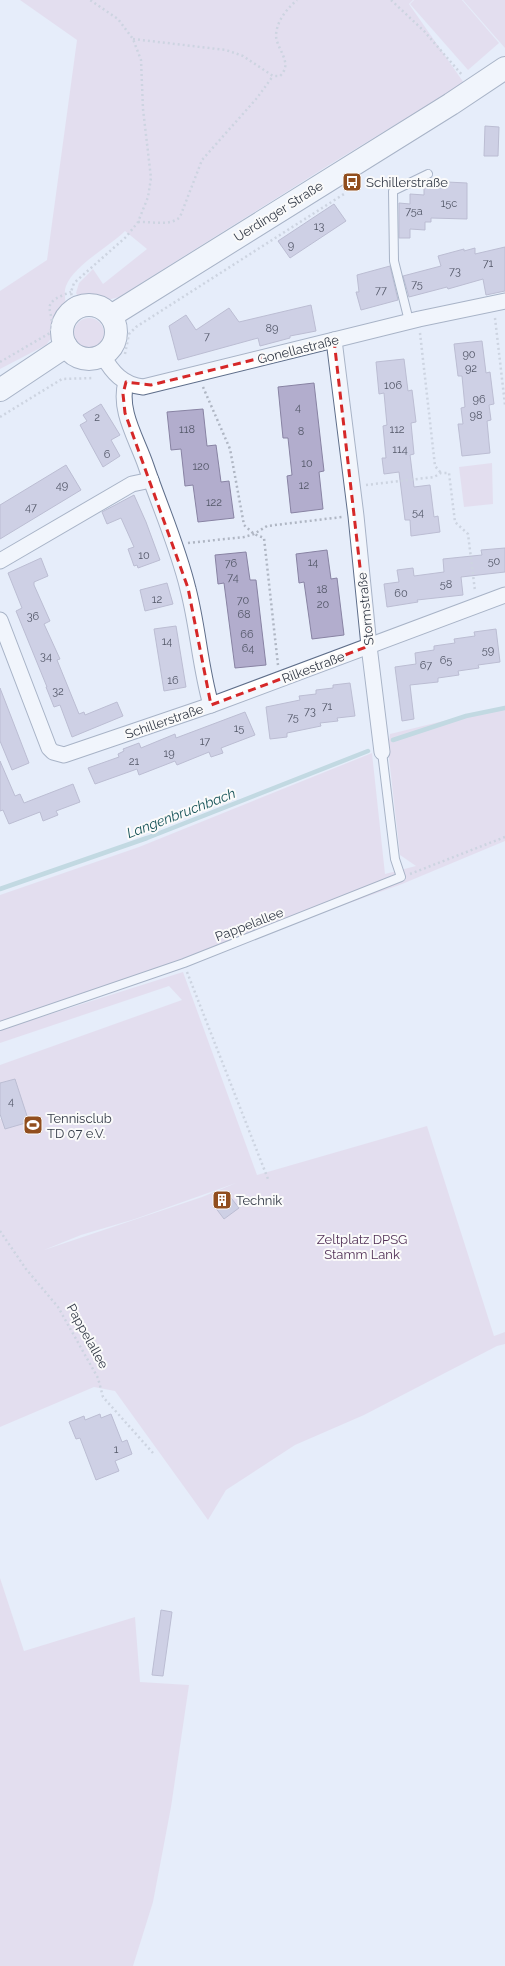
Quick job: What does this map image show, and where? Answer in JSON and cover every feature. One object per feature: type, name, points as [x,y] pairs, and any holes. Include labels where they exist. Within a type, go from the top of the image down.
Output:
[{"type":"street","name":"Uerdinger Straße","points":[[111,316],[451,104],[505,68]]},
{"type":"street","points":[[72,301],[84,306],[94,306],[104,309],[111,316],[115,324],[116,333],[110,350],[103,356],[93,359],[82,358],[73,354],[66,346],[62,336],[63,326],[72,301]]},
{"type":"street","name":"Gonellastraße","points":[[103,356],[109,367],[126,382],[143,387],[414,320],[499,302]]},
{"type":"street","name":"Stormstraße","points":[[334,340],[356,516],[369,646],[382,752]]},
{"type":"street","points":[[0,390],[66,346]]},
{"type":"street","name":"Schillerstraße","points":[[0,620],[49,748],[58,755],[71,753],[211,705],[205,684],[188,588],[174,545],[125,412],[123,394],[126,382]]},
{"type":"street","points":[[0,561],[132,484],[150,480]]},
{"type":"street","name":"Rilkestraße","points":[[211,705],[505,595]]},
{"type":"lane","points":[[414,320],[394,261],[393,191],[428,174]]},
{"type":"lane","name":"Stormstraße","points":[[382,752],[395,859],[401,877]]},
{"type":"lane","name":"Pappelallee","points":[[0,1026],[184,962],[401,877]]},
{"type":"path","points":[[0,362],[50,333],[52,326],[49,310],[51,302],[56,297],[72,301],[74,283],[126,237],[138,222],[148,197],[152,178],[143,110],[142,60],[133,39],[118,19],[90,0]]},
{"type":"path","points":[[133,39],[226,50],[243,56],[273,76],[280,76],[284,72],[285,66],[282,51],[276,36],[278,24],[286,10],[297,0]]},
{"type":"path","points":[[391,0],[424,31],[464,76],[470,72]]},
{"type":"path","points":[[138,222],[167,223],[174,222],[180,217],[202,160],[257,98],[273,76]]},
{"type":"path","points":[[125,354],[129,334],[136,327],[346,193]]},
{"type":"path","points":[[499,302],[505,405]]},
{"type":"path","points":[[414,320],[435,466],[441,473]]},
{"type":"path","points":[[199,373],[205,395],[230,449],[244,526],[254,534],[264,538],[280,679]]},
{"type":"path","points":[[0,418],[62,379],[94,378]]},
{"type":"path","points":[[352,487],[434,477],[441,473],[449,473],[455,522],[468,534],[477,605]]},
{"type":"path","points":[[174,545],[244,537],[254,534],[267,526],[356,516]]},
{"type":"path","points":[[401,877],[505,837]]},
{"type":"path","points":[[184,962],[268,1179]]},
{"type":"path","name":"Pappelallee","points":[[0,1231],[26,1269],[58,1307],[98,1378],[103,1397],[153,1453]]},
{"type":"highlighted area","points":[[334,340],[369,646],[211,705],[188,588],[125,413],[123,394],[126,382],[151,385]]},
{"type":"green space","points":[[20,0],[413,0],[409,4],[464,83],[329,165],[119,297],[100,302],[80,300],[76,293],[79,283],[93,269],[103,284],[147,249],[125,231],[84,264],[70,278],[65,289],[65,311],[53,336],[46,345],[0,369],[0,291],[47,260],[77,40]]},
{"type":"green space","points":[[414,0],[462,0],[499,43],[468,70],[410,4]]},
{"type":"green space","points":[[463,0],[505,0],[505,48]]},
{"type":"green space","points":[[89,318],[95,319],[103,327],[103,339],[95,347],[89,348],[83,347],[75,339],[74,333],[75,327],[83,319]]},
{"type":"green space","points":[[492,463],[493,504],[464,507],[459,467]]},
{"type":"green space","points":[[505,706],[505,841],[402,884],[0,1029],[0,895],[139,847],[372,753],[385,874],[416,866],[400,855],[388,749],[390,734]]},
{"type":"green space","name":"Zeltplatz DPSG Stamm Lank","points":[[183,972],[257,1175],[427,1126],[494,1336],[505,1332],[505,1344],[497,1346],[364,1415],[295,1445],[226,1490],[208,1520],[115,1391],[94,1387],[0,1427],[0,1119],[2,1119],[5,1129],[28,1122],[15,1079],[0,1083],[0,1065],[182,1000],[169,986],[0,1043],[0,1030]],"holes":[[[236,1183],[202,1197],[44,1250],[81,1235],[135,1219]]]},
{"type":"green space","points":[[0,1578],[24,1651],[135,1617],[140,1682],[189,1685],[171,1807],[153,1902],[133,1966],[0,1966]]},
{"type":"building","points":[[485,126],[499,127],[498,156],[484,156]]},
{"type":"building","points":[[447,182],[467,183],[467,219],[431,218],[431,222],[425,222],[425,230],[410,229],[410,238],[399,238],[399,203],[410,204],[410,194],[424,195],[424,187],[447,188]]},
{"type":"building","points":[[334,204],[346,221],[290,258],[278,241]]},
{"type":"building","points":[[505,247],[505,291],[486,295],[483,279],[448,289],[447,287],[409,297],[403,276],[441,266],[438,256],[464,249],[464,251],[475,248],[475,254]]},
{"type":"building","points":[[390,266],[398,300],[361,310],[356,292],[359,292],[357,275]]},
{"type":"building","points":[[311,305],[316,331],[290,336],[290,338],[260,346],[258,338],[178,360],[169,326],[186,315],[196,330],[229,308],[239,322]]},
{"type":"building","points":[[482,341],[486,373],[490,372],[494,404],[489,405],[491,420],[487,421],[490,453],[462,456],[458,424],[463,424],[461,408],[465,407],[462,376],[458,376],[454,344]]},
{"type":"building","points":[[404,359],[408,391],[412,390],[416,422],[411,423],[414,454],[410,455],[414,487],[430,485],[434,517],[438,516],[440,532],[411,536],[410,520],[405,520],[399,472],[384,474],[382,458],[386,458],[383,426],[387,425],[384,393],[379,394],[376,362]]},
{"type":"building","points":[[314,383],[324,471],[319,472],[323,509],[291,513],[287,476],[292,475],[288,438],[283,438],[278,387]]},
{"type":"building","points":[[101,404],[120,435],[111,440],[120,456],[103,467],[80,425],[87,421],[83,415]]},
{"type":"building","points":[[203,409],[207,446],[216,445],[221,482],[229,481],[234,518],[198,522],[193,485],[185,486],[181,449],[171,450],[167,412]]},
{"type":"building","points":[[66,465],[81,490],[0,539],[0,505]]},
{"type":"building","points":[[134,495],[160,560],[138,568],[137,565],[134,566],[128,549],[134,547],[121,518],[107,524],[102,512]]},
{"type":"building","points":[[505,548],[505,572],[461,577],[463,595],[417,600],[418,602],[387,607],[384,584],[399,582],[397,570],[413,568],[414,576],[444,572],[443,559],[482,555],[481,550]]},
{"type":"building","points":[[327,550],[331,579],[337,578],[344,635],[312,639],[304,582],[299,583],[296,554]]},
{"type":"building","points":[[246,552],[250,580],[256,580],[266,665],[235,668],[224,583],[218,584],[215,555]]},
{"type":"building","points":[[41,558],[48,576],[34,582],[34,585],[50,621],[44,624],[60,659],[57,660],[79,714],[84,712],[85,715],[117,702],[123,716],[72,737],[60,705],[54,707],[16,611],[22,608],[8,573]]},
{"type":"building","points":[[167,583],[173,604],[145,611],[140,590]]},
{"type":"building","points":[[176,626],[186,687],[164,691],[154,629]]},
{"type":"building","points":[[496,629],[500,662],[478,665],[479,668],[458,671],[459,675],[438,678],[438,682],[410,685],[414,719],[402,721],[395,667],[416,664],[415,653],[434,650],[434,646],[455,643],[454,639],[475,636],[474,632]]},
{"type":"building","points":[[350,683],[355,716],[337,718],[338,721],[320,723],[321,726],[287,733],[287,737],[270,739],[266,707],[300,700],[299,696],[316,694],[316,690],[333,688],[333,685]]},
{"type":"building","points":[[0,688],[29,763],[12,770],[0,741]]},
{"type":"building","points":[[245,712],[255,735],[221,748],[223,753],[211,757],[209,752],[177,765],[175,761],[139,775],[137,769],[95,784],[88,768],[119,757],[118,754],[124,751],[123,749],[139,743],[141,748],[175,734],[176,738]]},
{"type":"building","points":[[0,761],[15,796],[20,794],[24,803],[73,784],[80,802],[56,811],[58,815],[43,821],[40,812],[9,824],[3,810],[0,811]]},
{"type":"building","points":[[15,1079],[29,1122],[5,1129],[0,1114],[0,1083]]},
{"type":"building","points":[[228,1194],[239,1208],[224,1219],[215,1207],[220,1204],[218,1202]]},
{"type":"building","points":[[100,1414],[101,1418],[111,1414],[122,1442],[127,1440],[132,1454],[115,1461],[119,1471],[96,1480],[80,1438],[76,1439],[69,1422],[84,1416],[85,1420]]},
{"type":"building","points":[[161,1610],[172,1612],[163,1676],[152,1675]]},
{"type":"waterway","name":"Langenbruchbach","points":[[393,740],[466,716],[505,708]]},
{"type":"waterway","name":"Langenbruchbach","points":[[0,889],[147,838],[368,751]]},
{"type":"place","name":"Schillerstraße","points":[[352,182]]},
{"type":"place","name":"Tennisclub TD 07 e.V.","points":[[33,1125]]},
{"type":"place","name":"Technik","points":[[222,1200]]}]
